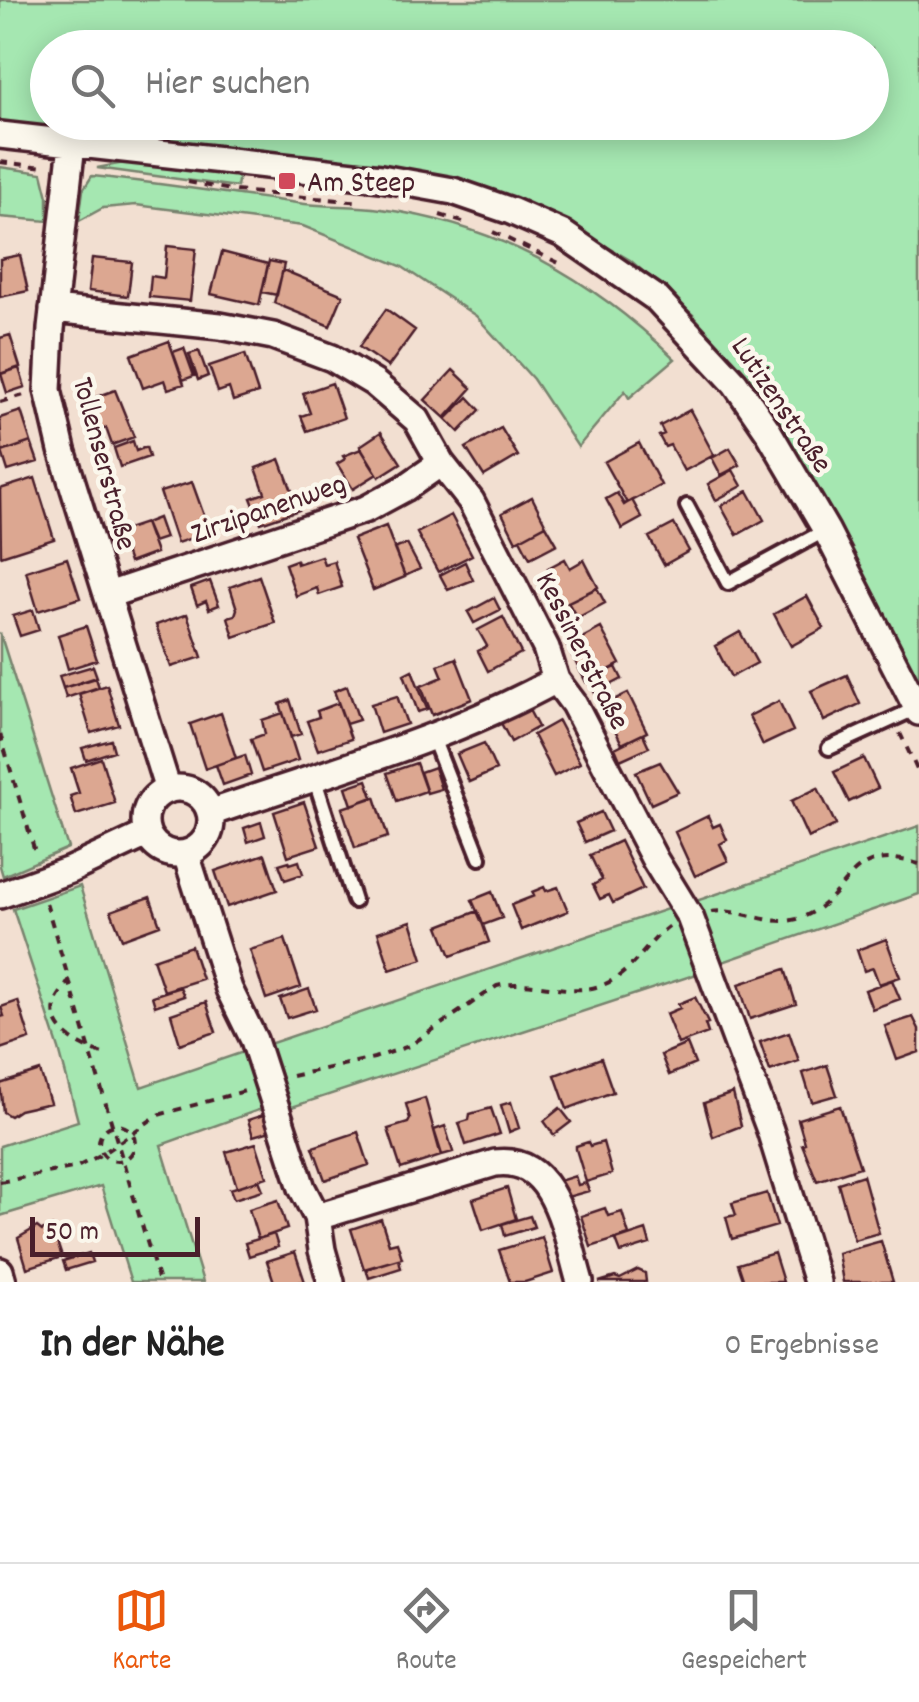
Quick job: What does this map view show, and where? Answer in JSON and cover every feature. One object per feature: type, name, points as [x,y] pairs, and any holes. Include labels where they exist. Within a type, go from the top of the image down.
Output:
[{"type":"street","name":"Lutizenstraße","points":[[0,136],[71,157],[399,182],[467,196],[563,234],[656,299],[735,383],[768,430],[826,530],[910,713]]},
{"type":"street","name":"Tollenserstraße","points":[[71,157],[48,390],[62,450],[168,790]]},
{"type":"street","name":"Kessinerstraße","points":[[54,309],[220,326],[273,336],[305,346],[374,383],[417,420],[441,463],[471,501],[546,648],[556,680],[574,704],[690,917],[764,1112],[817,1282]]},
{"type":"street","name":"Zirzipanenweg","points":[[108,596],[366,508],[406,488],[441,463]]},
{"type":"street","points":[[210,814],[433,738],[481,719],[556,680]]},
{"type":"street","points":[[179,788],[199,795],[210,814],[212,824],[204,843],[186,854],[176,855],[159,848],[147,834],[145,823],[150,802],[168,790],[179,788]]},
{"type":"street","points":[[0,895],[42,881],[147,834]]},
{"type":"street","points":[[186,854],[229,989],[254,1040],[302,1188],[317,1217],[332,1282]]},
{"type":"street","points":[[317,1217],[495,1163],[519,1163],[537,1172],[550,1190],[580,1282]]},
{"type":"street","points":[[0,1271],[4,1282]]},
{"type":"lane","points":[[686,506],[728,583],[826,530]]},
{"type":"lane","points":[[829,748],[910,713]]},
{"type":"lane","points":[[433,738],[480,858]]},
{"type":"lane","points":[[314,778],[354,901]]},
{"type":"path","points":[[0,162],[71,157]]},
{"type":"path","points":[[183,182],[236,191],[365,202]]},
{"type":"path","points":[[436,214],[470,224]]},
{"type":"path","points":[[487,230],[574,271]]},
{"type":"path","points":[[910,713],[919,774]]},
{"type":"path","points":[[0,734],[43,895],[160,1282]]},
{"type":"path","points":[[0,1182],[64,1171],[102,1154],[170,1111],[409,1046],[496,986],[513,983],[572,990],[602,986],[641,956],[666,928],[690,917],[734,910],[772,921],[793,920],[810,914],[852,873],[871,861],[896,858],[919,864]]},
{"type":"path","points":[[772,921],[772,929]]},
{"type":"path","points":[[70,979],[56,1002],[58,1024],[69,1039],[102,1054]]},
{"type":"path","points":[[113,1126],[123,1126],[132,1134],[132,1152],[123,1160],[112,1160],[102,1154],[100,1138],[113,1126]]},
{"type":"green space","points":[[0,0],[919,0],[919,685],[832,515],[779,423],[743,372],[693,315],[630,260],[571,226],[483,186],[389,167],[145,140],[889,140],[889,30],[30,30],[30,127],[0,124]]},
{"type":"green space","points":[[129,162],[239,174],[237,187],[97,168]]},
{"type":"green space","points":[[0,167],[42,173],[48,221],[0,217]]},
{"type":"green space","points":[[92,176],[308,204],[381,209],[464,228],[503,242],[576,280],[675,359],[629,398],[625,391],[578,447],[533,379],[476,316],[401,266],[303,226],[136,205],[103,208],[79,221],[83,190]]},
{"type":"green space","points":[[0,633],[68,848],[3,876],[0,866]]},
{"type":"green space","points":[[919,826],[919,894],[720,963],[693,902]]},
{"type":"green space","points":[[80,886],[141,1087],[249,1050],[267,1107],[161,1145],[203,1282],[131,1282],[101,1186],[0,1216],[0,1146],[78,1121],[13,909]]},
{"type":"green space","points":[[676,906],[703,972],[286,1109],[266,1045]]},
{"type":"building","points":[[167,246],[196,249],[190,301],[149,297],[151,276],[164,278]]},
{"type":"building","points":[[222,252],[268,264],[259,305],[211,294]]},
{"type":"building","points":[[20,255],[28,291],[0,297],[0,259]]},
{"type":"building","points":[[92,258],[132,262],[128,296],[88,291]]},
{"type":"building","points":[[269,261],[284,264],[277,295],[262,292]]},
{"type":"building","points":[[283,270],[343,295],[330,326],[274,303]]},
{"type":"building","points":[[386,309],[415,330],[388,367],[359,347]]},
{"type":"building","points":[[10,335],[20,367],[0,374],[0,338]]},
{"type":"building","points":[[169,341],[184,384],[168,389],[165,380],[143,388],[131,355]]},
{"type":"building","points":[[184,348],[194,376],[183,380],[173,352]]},
{"type":"building","points":[[199,351],[208,376],[198,380],[189,354]]},
{"type":"building","points":[[245,354],[258,393],[233,401],[229,388],[218,392],[209,366]]},
{"type":"building","points":[[19,368],[25,387],[7,393],[1,374]]},
{"type":"building","points":[[453,370],[472,388],[445,418],[425,400]]},
{"type":"building","points":[[332,383],[344,418],[307,431],[301,416],[310,413],[303,393]]},
{"type":"building","points":[[115,390],[134,437],[112,445],[106,428],[95,431],[85,401]]},
{"type":"building","points":[[468,397],[480,410],[459,432],[446,419]]},
{"type":"building","points":[[690,410],[714,455],[684,471],[670,445],[665,447],[659,436],[664,434],[660,426]]},
{"type":"building","points":[[21,411],[31,442],[2,452],[0,418]]},
{"type":"building","points":[[501,428],[518,456],[484,476],[466,448]]},
{"type":"building","points":[[381,432],[401,463],[379,477],[360,446]]},
{"type":"building","points":[[133,441],[136,451],[146,447],[149,457],[120,467],[114,448]]},
{"type":"building","points":[[31,442],[38,462],[8,471],[2,452]]},
{"type":"building","points":[[639,443],[661,485],[627,503],[604,462]]},
{"type":"building","points":[[730,448],[740,465],[721,475],[712,458]]},
{"type":"building","points":[[361,449],[377,474],[353,489],[337,464],[345,459],[343,456]]},
{"type":"building","points":[[280,459],[299,510],[261,523],[251,498],[265,493],[256,468]]},
{"type":"building","points":[[733,470],[742,486],[716,500],[708,484]]},
{"type":"building","points":[[35,478],[54,539],[1,556],[0,489]]},
{"type":"building","points":[[192,482],[210,532],[177,543],[160,492]]},
{"type":"building","points":[[748,491],[764,520],[737,535],[721,506]]},
{"type":"building","points":[[617,493],[624,505],[632,500],[642,518],[622,529],[606,499]]},
{"type":"building","points":[[532,497],[546,525],[516,541],[502,513]]},
{"type":"building","points":[[451,515],[472,555],[438,572],[417,533]]},
{"type":"building","points":[[158,518],[165,538],[153,542],[145,523]]},
{"type":"building","points":[[145,523],[156,553],[129,563],[118,532]]},
{"type":"building","points":[[674,524],[689,551],[664,565],[649,537]]},
{"type":"building","points":[[546,525],[557,544],[530,558],[520,539]]},
{"type":"building","points":[[386,526],[405,577],[373,590],[353,539]]},
{"type":"building","points":[[407,544],[420,569],[405,576],[394,549]]},
{"type":"building","points":[[321,556],[324,564],[334,561],[342,587],[319,595],[317,588],[296,596],[285,564]]},
{"type":"building","points":[[67,558],[80,598],[38,611],[26,571]]},
{"type":"building","points":[[565,559],[570,568],[584,560],[598,587],[552,610],[538,584],[552,577],[548,568]]},
{"type":"building","points":[[465,562],[473,580],[448,590],[440,575]]},
{"type":"building","points":[[259,576],[275,623],[234,637],[228,617],[235,615],[237,609],[230,587]]},
{"type":"building","points":[[210,581],[219,605],[209,609],[206,601],[197,605],[191,588]]},
{"type":"building","points":[[597,588],[605,603],[577,618],[568,602]]},
{"type":"building","points":[[807,596],[824,628],[791,646],[774,614]]},
{"type":"building","points":[[494,598],[500,610],[474,623],[468,612]]},
{"type":"building","points":[[33,610],[39,630],[20,636],[13,616]]},
{"type":"building","points":[[187,614],[202,657],[171,667],[156,625]]},
{"type":"building","points":[[503,617],[521,653],[488,671],[478,651],[487,646],[478,630]]},
{"type":"building","points":[[86,626],[97,660],[68,669],[58,635]]},
{"type":"building","points":[[601,628],[620,664],[586,682],[567,646]]},
{"type":"building","points":[[740,632],[757,663],[731,677],[715,646]]},
{"type":"building","points":[[456,658],[472,699],[432,715],[421,686],[443,677],[438,665]]},
{"type":"building","points":[[93,666],[97,677],[63,688],[59,676]]},
{"type":"building","points":[[616,667],[622,679],[595,693],[588,681]]},
{"type":"building","points":[[412,670],[427,709],[418,712],[404,674]]},
{"type":"building","points":[[847,675],[860,704],[824,721],[811,691]]},
{"type":"building","points":[[96,678],[99,687],[66,698],[63,688]]},
{"type":"building","points":[[107,685],[119,725],[91,733],[79,694]]},
{"type":"building","points":[[347,686],[359,720],[346,724],[334,691]]},
{"type":"building","points":[[628,693],[647,732],[622,744],[603,705]]},
{"type":"building","points":[[397,696],[407,724],[380,733],[371,704]]},
{"type":"building","points":[[290,700],[301,734],[291,737],[280,704]]},
{"type":"building","points":[[779,701],[793,731],[763,745],[749,716]]},
{"type":"building","points":[[338,703],[351,739],[318,750],[307,721],[319,717],[317,711]]},
{"type":"building","points":[[528,708],[538,727],[511,742],[501,723]]},
{"type":"building","points":[[221,713],[236,758],[205,769],[190,724]]},
{"type":"building","points":[[283,713],[298,760],[262,772],[251,739],[265,734],[262,720]]},
{"type":"building","points":[[558,721],[580,763],[554,776],[533,735]]},
{"type":"building","points":[[643,734],[649,747],[620,760],[615,748]]},
{"type":"building","points":[[111,740],[114,751],[86,760],[82,748]]},
{"type":"building","points":[[484,743],[496,770],[469,782],[457,754]]},
{"type":"building","points":[[245,755],[251,775],[223,785],[216,765]]},
{"type":"building","points":[[101,758],[115,803],[76,815],[70,796],[79,793],[71,768]]},
{"type":"building","points":[[864,758],[878,788],[849,802],[834,772]]},
{"type":"building","points":[[660,762],[678,792],[651,804],[636,772]]},
{"type":"building","points":[[416,763],[426,791],[397,801],[387,773]]},
{"type":"building","points":[[434,767],[441,789],[427,793],[420,772]]},
{"type":"building","points":[[367,780],[373,797],[352,805],[346,787]]},
{"type":"building","points":[[818,788],[836,825],[808,838],[791,801]]},
{"type":"building","points":[[375,797],[388,837],[355,848],[342,808]]},
{"type":"building","points":[[304,802],[319,846],[288,856],[274,812]]},
{"type":"building","points":[[601,812],[610,831],[585,842],[576,823]]},
{"type":"building","points":[[708,816],[713,827],[720,824],[727,840],[720,844],[728,861],[695,876],[675,832]]},
{"type":"building","points":[[261,822],[265,836],[248,842],[244,828]]},
{"type":"building","points":[[620,841],[643,889],[613,903],[609,895],[600,899],[593,885],[602,880],[590,855]]},
{"type":"building","points":[[265,854],[277,890],[227,907],[215,871]]},
{"type":"building","points":[[299,861],[303,874],[285,880],[279,864]]},
{"type":"building","points":[[544,887],[546,891],[558,887],[568,911],[521,930],[511,905],[534,896],[532,892]]},
{"type":"building","points":[[492,892],[502,918],[483,925],[472,900]]},
{"type":"building","points":[[150,897],[160,925],[122,939],[111,911]]},
{"type":"building","points":[[478,911],[489,942],[451,956],[439,926]]},
{"type":"building","points":[[411,921],[423,959],[390,970],[378,932]]},
{"type":"building","points":[[285,939],[301,987],[266,999],[250,950]]},
{"type":"building","points":[[886,939],[900,977],[879,984],[873,968],[864,971],[857,950]]},
{"type":"building","points":[[191,946],[202,979],[164,991],[153,959]]},
{"type":"building","points":[[785,969],[796,1004],[750,1019],[739,984]]},
{"type":"building","points":[[892,980],[900,999],[872,1009],[865,990]]},
{"type":"building","points":[[180,987],[184,996],[155,1006],[152,996]]},
{"type":"building","points":[[309,989],[316,1009],[287,1018],[280,999]]},
{"type":"building","points":[[695,997],[708,1023],[708,1033],[678,1044],[666,1014]]},
{"type":"building","points":[[18,1001],[30,1039],[0,1049],[0,1017],[4,1016],[1,1007]]},
{"type":"building","points":[[206,1002],[216,1032],[180,1044],[171,1014]]},
{"type":"building","points":[[913,1017],[919,1029],[919,1052],[897,1060],[885,1026]]},
{"type":"building","points":[[789,1032],[799,1061],[770,1071],[760,1042]]},
{"type":"building","points":[[687,1044],[695,1064],[669,1075],[661,1055]]},
{"type":"building","points":[[601,1058],[613,1092],[567,1109],[555,1075]]},
{"type":"building","points":[[827,1065],[837,1095],[812,1102],[803,1073]]},
{"type":"building","points":[[40,1071],[50,1103],[10,1116],[3,1112],[0,1084]]},
{"type":"building","points":[[733,1093],[741,1126],[713,1137],[704,1103]]},
{"type":"building","points":[[425,1098],[441,1156],[401,1169],[388,1129],[408,1123],[406,1104]]},
{"type":"building","points":[[511,1102],[519,1128],[509,1132],[501,1105]]},
{"type":"building","points":[[840,1106],[860,1167],[817,1181],[802,1144],[805,1143],[798,1119]]},
{"type":"building","points":[[491,1108],[500,1134],[466,1145],[459,1123],[469,1120],[470,1114]]},
{"type":"building","points":[[560,1108],[571,1122],[554,1135],[544,1121]]},
{"type":"building","points":[[266,1114],[271,1131],[253,1136],[248,1120]]},
{"type":"building","points":[[445,1126],[453,1152],[442,1155],[434,1130]]},
{"type":"building","points":[[358,1132],[369,1165],[325,1180],[313,1147]]},
{"type":"building","points":[[588,1142],[590,1146],[603,1142],[612,1174],[586,1182],[576,1146]]},
{"type":"building","points":[[256,1143],[267,1177],[237,1187],[226,1152]]},
{"type":"building","points":[[863,1175],[879,1233],[854,1240],[838,1183]]},
{"type":"building","points":[[575,1176],[578,1185],[586,1183],[589,1191],[564,1198],[559,1181]]},
{"type":"building","points":[[259,1180],[263,1190],[234,1199],[230,1189]]},
{"type":"building","points":[[507,1188],[516,1219],[483,1230],[473,1199]]},
{"type":"building","points":[[767,1193],[777,1226],[732,1239],[726,1217],[736,1215],[732,1203]]},
{"type":"building","points":[[278,1200],[287,1229],[258,1239],[249,1209]]},
{"type":"building","points":[[605,1208],[608,1216],[622,1212],[629,1235],[591,1247],[581,1216]]},
{"type":"building","points":[[530,1216],[534,1227],[505,1236],[502,1224]]},
{"type":"building","points":[[381,1219],[389,1244],[397,1242],[402,1258],[364,1269],[351,1229]]},
{"type":"building","points":[[37,1227],[42,1231],[52,1227],[62,1257],[27,1268],[18,1238]]},
{"type":"building","points":[[646,1230],[650,1244],[621,1253],[616,1240]]},
{"type":"building","points":[[274,1234],[278,1247],[249,1256],[245,1243]]},
{"type":"building","points":[[542,1237],[553,1273],[525,1282],[510,1282],[499,1250]]},
{"type":"building","points":[[881,1241],[893,1282],[843,1282],[838,1253]]},
{"type":"building","points":[[295,1252],[305,1282],[274,1282],[267,1261]]},
{"type":"building","points":[[89,1253],[92,1262],[66,1270],[63,1261]]},
{"type":"building","points":[[774,1253],[783,1282],[744,1282],[738,1264]]},
{"type":"building","points":[[399,1259],[401,1268],[369,1278],[366,1269]]},
{"type":"building","points":[[638,1270],[645,1273],[646,1282],[599,1282],[620,1279]]},
{"type":"place","name":"Am Steep","points":[[287,181]]}]
